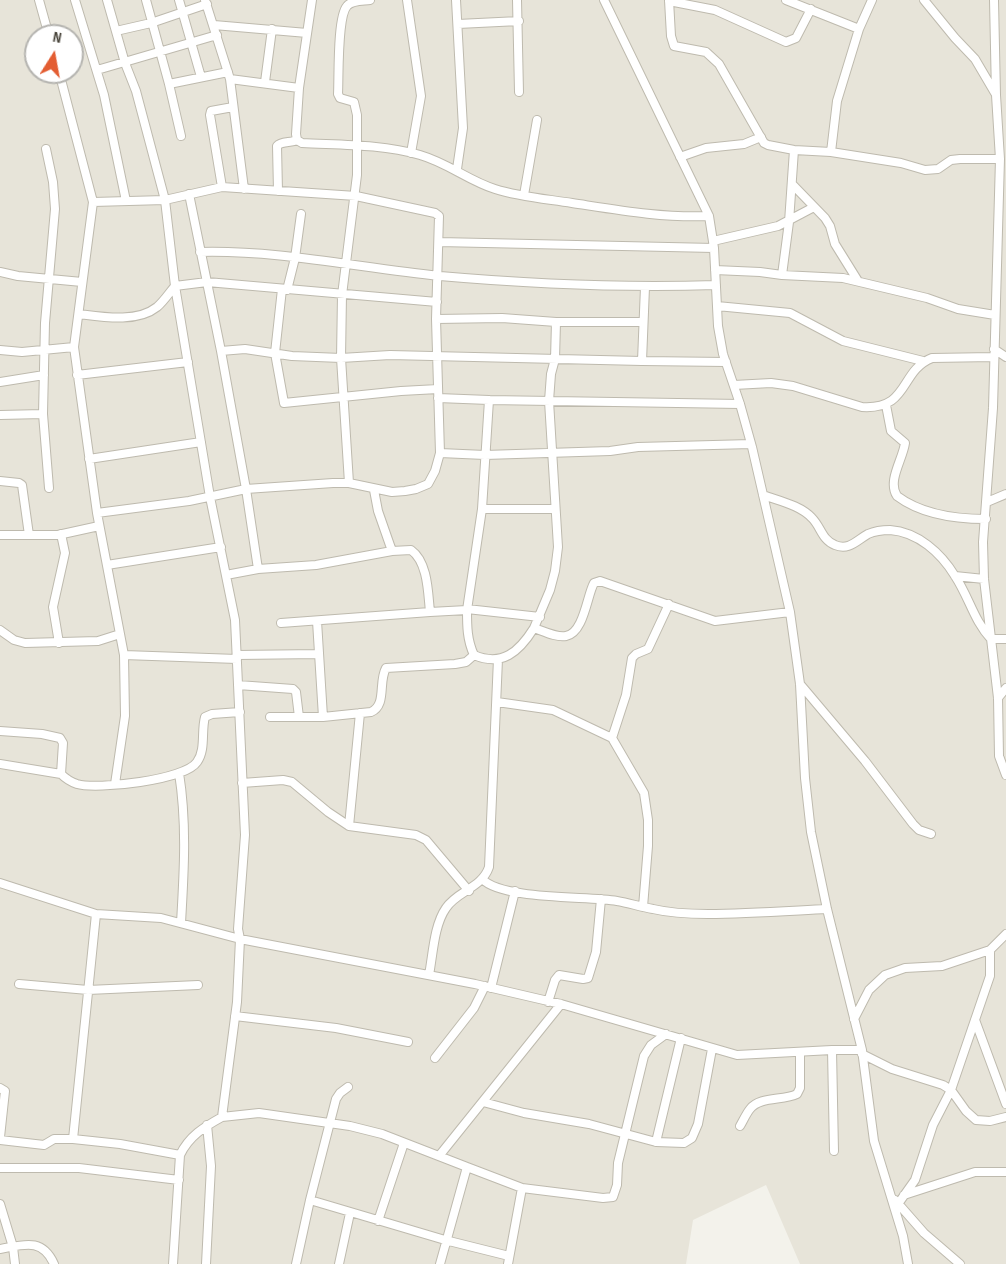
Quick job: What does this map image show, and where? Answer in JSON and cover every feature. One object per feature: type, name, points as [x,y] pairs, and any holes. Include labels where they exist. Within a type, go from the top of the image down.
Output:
[{"type":"street","points":[[39,0],[46,24]]},
{"type":"street","points":[[75,0],[97,70],[126,201]]},
{"type":"street","points":[[106,0],[136,91],[165,200],[175,286],[210,497],[235,620],[245,835],[238,929],[240,939],[235,1016],[222,1117]]},
{"type":"street","points":[[146,0],[181,136]]},
{"type":"street","points":[[179,0],[201,77]]},
{"type":"street","points":[[297,140],[299,88],[312,0]]},
{"type":"street","points":[[349,483],[342,398],[342,295],[356,196],[357,109],[354,102],[340,98],[338,94],[340,33],[347,6],[351,3],[370,0]]},
{"type":"street","points":[[407,0],[421,96],[411,153]]},
{"type":"street","points":[[456,0],[463,128],[457,170]]},
{"type":"street","points":[[517,0],[519,92]]},
{"type":"street","points":[[604,0],[709,216],[718,326],[726,362],[752,444],[790,612],[800,684],[811,831],[827,909],[862,1052],[874,1141],[903,1236],[908,1264]]},
{"type":"street","points":[[811,9],[796,38],[786,42],[715,10],[669,0],[671,36],[674,46],[706,52],[719,64],[768,146],[831,152],[925,170],[938,169],[951,160],[1000,159]]},
{"type":"street","points":[[786,0],[860,29]]},
{"type":"street","points":[[831,152],[837,101],[860,29],[872,0]]},
{"type":"street","points":[[924,0],[955,38],[975,58],[996,95]]},
{"type":"street","points":[[994,0],[1000,159],[993,408],[983,542],[984,579],[1002,740],[999,756],[1006,775]]},
{"type":"street","points":[[116,31],[152,23],[206,2],[229,75],[244,189]]},
{"type":"street","points":[[458,24],[519,21]]},
{"type":"street","points":[[213,25],[307,33]]},
{"type":"street","points":[[265,82],[272,29]]},
{"type":"street","points":[[97,70],[217,35]]},
{"type":"street","points":[[169,84],[201,77],[229,75],[299,88]]},
{"type":"street","points":[[62,84],[93,202],[74,347],[99,526],[123,655],[125,716],[115,784]]},
{"type":"street","points":[[222,187],[210,115],[211,111],[233,108]]},
{"type":"street","points":[[524,195],[537,120]]},
{"type":"street","points":[[680,157],[706,148],[736,146],[761,137]]},
{"type":"street","points":[[297,140],[302,143],[357,145],[411,153],[457,170],[492,188],[524,195],[643,214],[671,217],[709,216]]},
{"type":"street","points":[[278,191],[277,146],[280,143],[291,143],[297,140]]},
{"type":"street","points":[[46,149],[53,182],[55,209],[45,323],[44,414],[49,489]]},
{"type":"street","points":[[782,274],[789,222],[794,150]]},
{"type":"street","points":[[792,184],[825,218],[835,244],[858,281]]},
{"type":"street","points":[[93,202],[165,200],[222,187],[356,196],[435,213],[440,219],[436,319],[440,453],[435,471],[428,483],[416,489],[392,492],[349,483],[246,489],[210,497],[97,513]]},
{"type":"street","points":[[189,194],[221,351],[258,569]]},
{"type":"street","points":[[439,242],[713,244],[789,222],[814,207]]},
{"type":"street","points":[[301,214],[295,258],[284,290],[275,353],[284,403],[401,391],[489,400],[741,404]]},
{"type":"street","points":[[200,252],[295,258],[438,276],[645,287],[716,285]]},
{"type":"street","points":[[715,270],[830,276],[927,298],[958,309],[995,315]]},
{"type":"street","points":[[0,272],[50,280],[82,282]]},
{"type":"street","points":[[79,314],[103,317],[144,314],[163,302],[175,286],[207,282],[437,302]]},
{"type":"street","points":[[642,361],[645,287]]},
{"type":"street","points":[[717,306],[790,313],[843,340],[873,350],[924,361]]},
{"type":"street","points":[[436,319],[502,318],[644,322]]},
{"type":"street","points":[[489,400],[482,508],[467,609],[467,632],[474,655],[483,659],[498,659],[506,658],[525,642],[540,616],[555,572],[558,547],[549,401],[551,374],[555,359],[556,321]]},
{"type":"street","points":[[0,350],[22,352],[74,347]]},
{"type":"street","points":[[221,351],[245,349],[292,356],[341,358],[390,355],[726,362]]},
{"type":"street","points":[[734,385],[771,383],[794,386],[862,407],[873,408],[893,401],[924,361],[932,358],[993,353],[1006,357]]},
{"type":"street","points":[[77,375],[188,362]]},
{"type":"street","points":[[0,382],[44,375]]},
{"type":"street","points":[[886,405],[891,431],[905,443],[894,480],[894,492],[897,496],[931,513],[986,519]]},
{"type":"street","points":[[0,416],[44,414]]},
{"type":"street","points":[[89,459],[201,442]]},
{"type":"street","points":[[440,453],[485,455],[752,444]]},
{"type":"street","points":[[0,481],[16,482],[22,485],[29,535]]},
{"type":"street","points":[[374,490],[378,511],[392,551]]},
{"type":"street","points":[[987,502],[1006,494]]},
{"type":"street","points":[[763,495],[802,510],[813,519],[824,538],[834,545],[849,546],[879,530],[903,532],[915,537],[933,550],[956,576],[975,619],[992,639],[1006,639]]},
{"type":"street","points":[[482,508],[555,509]]},
{"type":"street","points":[[0,535],[61,534],[99,526]]},
{"type":"street","points":[[59,643],[53,607],[65,553],[61,534]]},
{"type":"street","points":[[106,565],[221,547]]},
{"type":"street","points":[[226,575],[258,569],[316,565],[392,551],[411,550],[420,559],[427,587],[429,612]]},
{"type":"street","points":[[956,576],[984,579]]},
{"type":"street","points":[[534,628],[562,636],[571,634],[586,612],[594,583],[600,581],[715,621],[790,612]]},
{"type":"street","points":[[612,738],[626,695],[632,658],[648,649],[669,604]]},
{"type":"street","points":[[281,623],[467,609],[540,616]]},
{"type":"street","points":[[317,621],[323,717]]},
{"type":"street","points":[[0,630],[19,643],[98,641],[120,634]]},
{"type":"street","points":[[123,655],[237,657],[319,654]]},
{"type":"street","points":[[270,717],[323,717],[371,712],[377,709],[380,701],[383,673],[386,668],[455,664],[466,662],[474,655]]},
{"type":"street","points":[[429,975],[441,917],[453,899],[469,891],[487,874],[491,859],[498,659]]},
{"type":"street","points":[[996,672],[1006,678]]},
{"type":"street","points":[[800,684],[865,761],[913,824],[919,830],[931,834]]},
{"type":"street","points":[[238,685],[293,689],[296,692],[299,717]]},
{"type":"street","points":[[998,698],[1006,688]]},
{"type":"street","points":[[497,702],[553,710],[612,738],[644,793],[648,820],[648,846],[643,907]]},
{"type":"street","points":[[0,764],[61,774],[78,784],[126,784],[179,773],[193,767],[201,756],[205,717],[212,714],[240,712]]},
{"type":"street","points":[[349,825],[360,713]]},
{"type":"street","points":[[0,732],[42,734],[60,738],[63,743],[61,774]]},
{"type":"street","points":[[179,773],[186,838],[181,923]]},
{"type":"street","points":[[242,783],[283,780],[292,782],[328,812],[349,825],[416,835],[426,840],[469,891]]},
{"type":"street","points":[[482,879],[487,885],[497,888],[573,898],[601,899],[667,912],[707,914],[827,909]]},
{"type":"street","points":[[0,883],[96,914],[161,918],[240,939],[429,975],[561,1004],[737,1056],[832,1050],[862,1052],[892,1069],[936,1081],[951,1090],[966,1111],[976,1120],[990,1122],[1006,1118]]},
{"type":"street","points":[[435,1058],[488,987],[515,891]]},
{"type":"street","points":[[548,1002],[555,980],[559,975],[588,978],[596,952],[601,899]]},
{"type":"street","points":[[73,1139],[96,914]]},
{"type":"street","points":[[854,1019],[869,990],[885,975],[904,968],[942,966],[990,950],[1006,934]]},
{"type":"street","points":[[898,1204],[915,1180],[933,1125],[951,1090],[990,976],[990,950]]},
{"type":"street","points":[[19,984],[88,990],[198,985]]},
{"type":"street","points":[[439,1156],[561,1004]]},
{"type":"street","points":[[235,1016],[336,1028],[408,1042]]},
{"type":"street","points":[[975,1020],[1003,1088],[1006,1104]]},
{"type":"street","points":[[173,1264],[180,1155],[188,1141],[207,1125],[222,1117],[253,1112],[361,1129],[522,1188],[603,1198],[613,1197],[617,1185],[618,1163],[644,1056],[655,1041],[666,1034]]},
{"type":"street","points":[[656,1142],[681,1038]]},
{"type":"street","points":[[483,1102],[524,1113],[626,1133],[656,1142],[682,1143],[692,1138],[694,1134],[712,1049]]},
{"type":"street","points":[[832,1050],[834,1150]]},
{"type":"street","points":[[740,1126],[750,1108],[757,1102],[792,1097],[797,1094],[800,1088],[800,1052]]},
{"type":"street","points":[[296,1264],[336,1099],[348,1087]]},
{"type":"street","points":[[0,1088],[5,1091],[0,1138],[44,1145],[54,1139],[73,1139],[120,1144],[180,1155]]},
{"type":"street","points":[[206,1264],[211,1166],[207,1125]]},
{"type":"street","points":[[378,1221],[404,1143]]},
{"type":"street","points":[[440,1264],[467,1167]]},
{"type":"street","points":[[0,1168],[79,1168],[178,1180]]},
{"type":"street","points":[[904,1195],[975,1172],[1006,1172]]},
{"type":"street","points":[[310,1200],[508,1260],[522,1188]]},
{"type":"street","points":[[889,1191],[924,1233],[960,1264]]},
{"type":"street","points":[[0,1204],[13,1247],[15,1264]]},
{"type":"street","points":[[339,1264],[350,1213]]},
{"type":"street","points":[[0,1249],[33,1244],[40,1246],[54,1264]]},
{"type":"shaded area","points":[[0,0],[1006,0],[1006,1264],[800,1264],[766,1185],[693,1220],[686,1264],[0,1264]]}]
